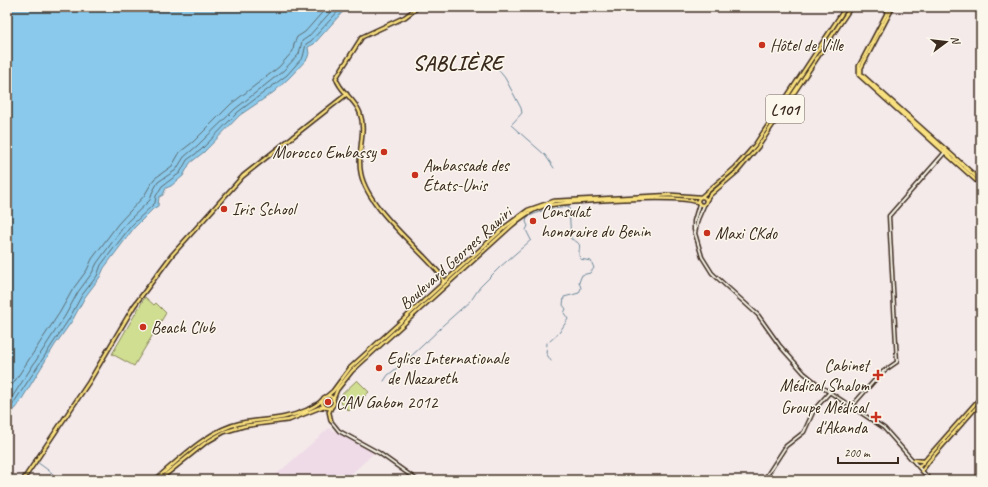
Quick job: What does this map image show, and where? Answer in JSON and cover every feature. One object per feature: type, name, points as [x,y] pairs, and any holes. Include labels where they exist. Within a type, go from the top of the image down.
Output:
[{"type":"main road","points":[[418,7],[404,18],[365,35],[360,39],[336,78],[356,105],[361,118],[359,161],[365,189],[383,212],[442,277],[443,285]]},
{"type":"main road","name":"L101","points":[[701,197],[735,168],[755,145],[846,7]]},
{"type":"main road","name":"L101","points":[[706,202],[710,195],[745,163],[758,147],[850,7]]},
{"type":"main road","points":[[891,7],[859,66],[858,73],[867,83],[981,181]]},
{"type":"main road","points":[[23,480],[89,382],[134,306],[172,255],[243,176],[347,94]]},
{"type":"main road","points":[[946,152],[981,185]]},
{"type":"main road","name":"Boulevard Georges Rawiri","points":[[322,400],[333,391],[349,370],[517,217],[544,204],[591,199],[672,195],[701,197]]},
{"type":"main road","points":[[701,197],[705,197],[706,202],[699,203],[701,197]]},
{"type":"main road","name":"Boulevard Georges Rawiri","points":[[331,421],[330,412],[335,393],[352,371],[510,227],[528,213],[547,206],[582,202],[676,198],[691,200],[699,203]]},
{"type":"main road","points":[[442,277],[450,278]]},
{"type":"main road","points":[[327,396],[334,400]]},
{"type":"main road","points":[[919,467],[981,397]]},
{"type":"main road","points":[[155,480],[218,431],[240,424],[292,416],[318,405],[322,400],[331,421]]},
{"type":"main road","points":[[922,471],[981,402]]},
{"type":"main road","points":[[160,480],[205,444],[224,432],[244,426],[289,420],[325,407],[332,406]]},
{"type":"main road","points":[[913,460],[924,461]]},
{"type":"street","points":[[852,406],[881,373],[897,362],[889,216],[946,152]]},
{"type":"street","points":[[695,234],[698,219],[706,202]]},
{"type":"street","points":[[699,203],[694,224],[695,234],[702,257],[715,276],[758,315],[780,346],[802,371],[830,393],[887,430],[930,480]]},
{"type":"street","points":[[764,480],[786,446],[804,432],[814,410],[830,393]]},
{"type":"street","points":[[331,421],[339,430],[379,453],[417,480]]},
{"type":"shaded area","points":[[329,428],[375,452],[345,480],[270,480]]},
{"type":"green space","name":"Beach Club","points":[[145,297],[154,305],[156,303],[166,313],[134,366],[112,354]]},
{"type":"green space","points":[[357,380],[369,392],[349,411],[337,399]]},
{"type":"water","points":[[7,7],[347,7],[314,44],[308,47],[309,54],[307,59],[290,77],[274,92],[240,115],[204,152],[190,163],[183,176],[171,186],[166,188],[163,195],[159,197],[158,206],[134,228],[104,268],[100,277],[85,297],[72,321],[55,345],[17,407],[7,418]]},
{"type":"waterway","points":[[497,68],[505,78],[521,108],[522,113],[511,125],[545,155],[554,168]]},
{"type":"waterway","points":[[472,299],[480,287],[531,240],[526,230],[528,226],[526,222],[527,217],[544,210],[569,207],[571,239],[576,241],[580,247],[580,259],[591,261],[594,268],[590,273],[582,275],[579,282],[581,288],[579,293],[564,297],[563,305],[566,309],[564,313],[568,319],[559,333],[550,341]]},
{"type":"waterway","points":[[442,326],[470,301]]},
{"type":"waterway","points":[[405,362],[441,328]]},
{"type":"waterway","points":[[547,343],[546,353],[551,361]]},
{"type":"waterway","points":[[384,381],[388,375],[402,364]]},
{"type":"waterway","points":[[37,462],[52,473],[57,480]]},
{"type":"place","name":"Hôtel de Ville","points":[[762,45]]},
{"type":"place","name":"Morocco Embassy","points":[[384,152]]},
{"type":"place","name":"Ambassade des États-Unis","points":[[415,175]]},
{"type":"place","name":"Iris School","points":[[224,209]]},
{"type":"place","name":"Consulat honoraire du Benin","points":[[533,221]]},
{"type":"place","name":"Maxi CKdo","points":[[707,233]]},
{"type":"place","name":"Beach Club","points":[[143,327]]},
{"type":"place","name":"Eglise Internationale de Nazareth","points":[[379,368]]},
{"type":"place","name":"Cabinet Médical Shalom","points":[[878,375]]},
{"type":"place","name":"CAN Gabon 2012","points":[[328,402]]},
{"type":"place","name":"Groupe Médical d'Akanda","points":[[876,417]]},
{"type":"district","name":"SABLIÈRE","points":[[458,63]]}]
